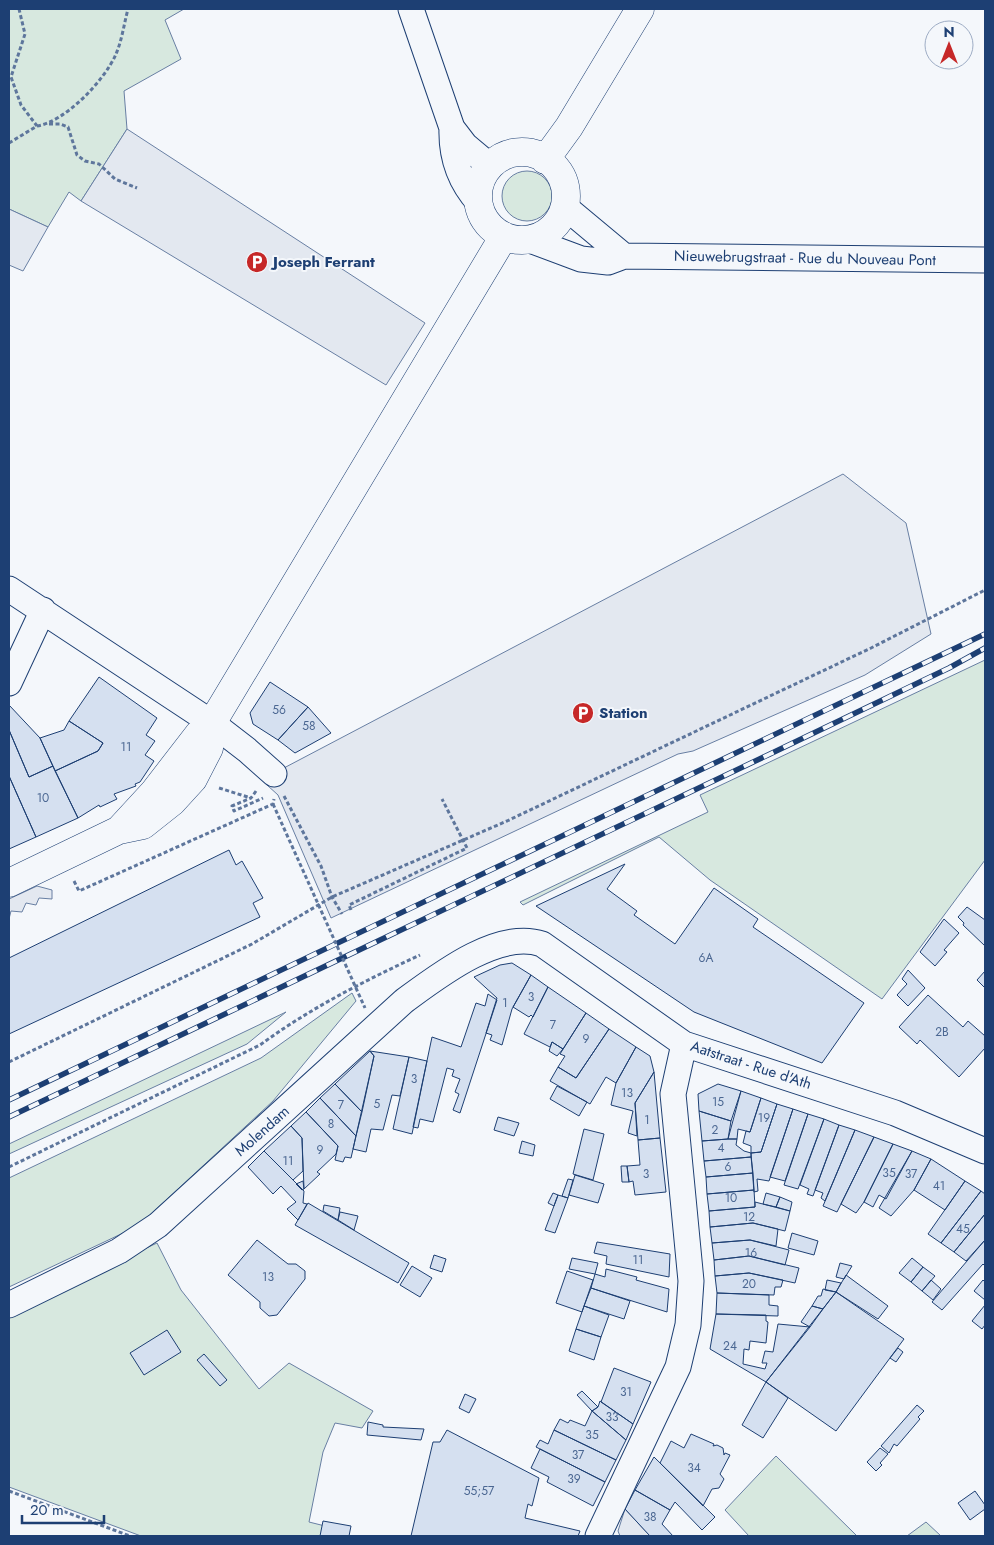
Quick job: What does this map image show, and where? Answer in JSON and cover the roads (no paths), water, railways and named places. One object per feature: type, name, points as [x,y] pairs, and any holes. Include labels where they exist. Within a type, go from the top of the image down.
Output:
[{"type":"street","points":[[411,9],[452,128],[464,145],[490,166]]},
{"type":"street","points":[[545,160],[568,127],[640,9]]},
{"type":"street","points":[[452,128],[451,145],[465,188],[479,203]]},
{"type":"street","points":[[520,153],[532,154],[545,160],[557,168],[567,196],[558,222],[546,232],[517,238],[489,225],[482,216],[478,191],[483,176],[490,166],[504,156],[520,153]]},
{"type":"street","points":[[564,206],[624,256]]},
{"type":"street","points":[[119,830],[154,792],[198,735],[212,723],[517,238]]},
{"type":"street","name":"Nieuwebrugstraat - Rue du Nouveau Pont","points":[[517,238],[581,259],[608,262],[624,256],[985,260]]},
{"type":"street","points":[[9,589],[212,723],[247,750],[272,785]]},
{"type":"street","points":[[9,683],[43,610]]},
{"type":"street","points":[[9,883],[119,830],[143,825],[172,802],[193,779],[209,748],[212,723]]},
{"type":"street","name":"Aatstraat - Rue d'Ath","points":[[505,943],[529,940],[542,944],[684,1044],[895,1113],[984,1149]]},
{"type":"street","name":"Molendam","points":[[9,1305],[119,1251],[158,1225],[404,1001],[484,950],[505,943]]},
{"type":"street","points":[[598,1536],[678,1367],[688,1324],[691,1281],[673,1094],[684,1044]]},
{"type":"railway","points":[[9,1100],[985,634]]},
{"type":"railway","points":[[9,1117],[949,668],[985,648]]},
{"type":"place","name":"Joseph Ferrant","points":[[257,262]]},
{"type":"place","name":"Station","points":[[583,713]]}]
